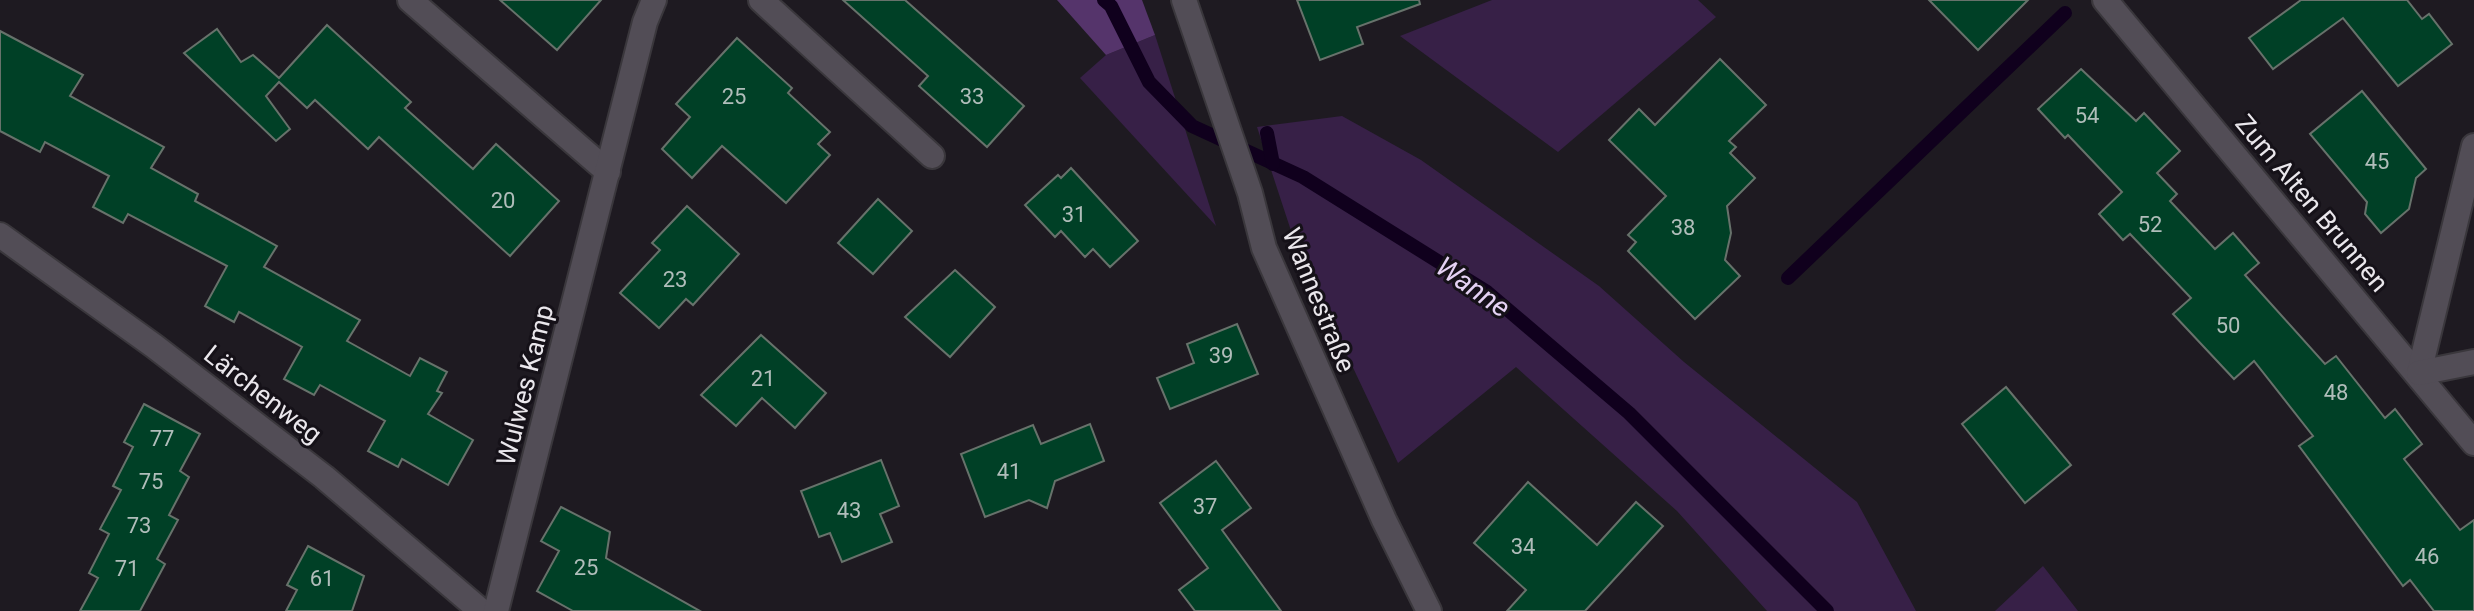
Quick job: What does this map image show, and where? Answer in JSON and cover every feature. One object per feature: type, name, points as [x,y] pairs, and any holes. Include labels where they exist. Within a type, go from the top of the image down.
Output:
[{"type":"street","points":[[410,0],[608,172]]},
{"type":"street","name":"Wulwes Kamp","points":[[496,611],[645,22],[654,0]]},
{"type":"street","points":[[761,0],[932,156]]},
{"type":"street","name":"Wannestraße","points":[[1184,0],[1250,193],[1264,248],[1384,520],[1429,611]]},
{"type":"street","name":"Zum Alten Brunnen","points":[[2105,0],[2419,373],[2474,443]]},
{"type":"street","points":[[2474,146],[2419,373],[2474,362]]},
{"type":"street","name":"Lärchenweg","points":[[0,235],[154,346],[324,477],[481,611]]},
{"type":"shaded area","points":[[1057,0],[1142,0],[1155,35],[1106,55]]},
{"type":"shaded area","points":[[1492,0],[1698,0],[1716,17],[1558,152],[1400,36]]},
{"type":"shaded area","points":[[1155,35],[1216,226],[1080,78],[1106,55]]},
{"type":"shaded area","points":[[1342,116],[1421,160],[1599,286],[1684,362],[1857,502],[1916,611],[1767,611],[1677,511],[1516,367],[1398,463],[1297,249],[1257,127]]},
{"type":"shaded area","points":[[2043,566],[2078,611],[1995,611]]},
{"type":"building","points":[[500,0],[601,0],[557,50]]},
{"type":"building","points":[[843,0],[905,0],[1024,106],[987,147],[919,86],[928,76]]},
{"type":"building","points":[[1297,0],[1419,0],[1420,4],[1357,27],[1363,44],[1320,60]]},
{"type":"building","points":[[1929,0],[2028,0],[1978,50]]},
{"type":"building","points":[[2301,0],[2407,0],[2422,19],[2429,14],[2452,44],[2398,86],[2343,18],[2273,69],[2249,38]]},
{"type":"building","points":[[327,25],[411,102],[405,108],[473,169],[496,144],[559,201],[510,256],[379,137],[368,149],[315,100],[307,108],[279,82],[266,96],[290,129],[276,141],[184,53],[217,29],[241,62],[253,55],[279,78]]},
{"type":"building","points":[[0,31],[83,75],[70,96],[164,147],[151,168],[198,194],[195,201],[277,246],[264,267],[360,320],[347,341],[410,376],[420,358],[447,372],[437,391],[442,393],[428,414],[473,440],[448,485],[402,459],[398,467],[368,451],[385,421],[320,385],[314,395],[284,379],[302,347],[239,312],[234,322],[205,306],[227,266],[128,214],[123,223],[93,207],[109,176],[45,142],[40,152],[0,131]]},
{"type":"building","points":[[737,38],[792,88],[788,93],[830,132],[818,144],[830,155],[786,203],[722,146],[692,178],[662,149],[690,117],[676,104]]},
{"type":"building","points":[[1720,59],[1766,105],[1729,141],[1736,147],[1730,153],[1755,178],[1727,206],[1731,233],[1725,260],[1740,276],[1695,319],[1628,251],[1636,242],[1628,235],[1666,196],[1609,140],[1639,109],[1655,125]]},
{"type":"building","points":[[2081,69],[2136,121],[2144,113],[2180,151],[2157,173],[2177,194],[2170,201],[2215,249],[2233,233],[2259,263],[2245,275],[2325,364],[2336,356],[2385,418],[2395,409],[2422,444],[2404,459],[2460,530],[2474,520],[2474,611],[2434,611],[2410,580],[2403,586],[2299,446],[2313,436],[2254,361],[2234,379],[2173,314],[2191,298],[2130,234],[2123,240],[2099,214],[2122,192],[2068,135],[2065,138],[2038,109]]},
{"type":"building","points":[[2362,91],[2426,169],[2416,178],[2409,209],[2381,233],[2365,214],[2367,202],[2310,134]]},
{"type":"building","points":[[1071,168],[1138,241],[1110,267],[1093,249],[1085,257],[1061,231],[1055,237],[1025,205],[1058,175],[1061,178]]},
{"type":"building","points":[[878,199],[912,231],[873,274],[838,243]]},
{"type":"building","points":[[687,206],[739,254],[693,305],[686,299],[659,328],[620,293],[660,250],[652,243]]},
{"type":"building","points":[[955,270],[995,307],[950,357],[905,317]]},
{"type":"building","points":[[1237,324],[1258,374],[1170,409],[1157,378],[1194,363],[1187,344]]},
{"type":"building","points":[[761,335],[826,393],[795,428],[762,398],[736,426],[701,395]]},
{"type":"building","points":[[2006,387],[2071,465],[2025,503],[1962,424]]},
{"type":"building","points":[[144,404],[200,434],[180,471],[189,477],[169,515],[178,520],[157,559],[165,564],[140,611],[80,611],[98,578],[89,573],[109,534],[100,529],[121,490],[113,486],[133,447],[124,442]]},
{"type":"building","points":[[1090,424],[1104,461],[1055,481],[1047,508],[1029,500],[985,517],[961,454],[1033,425],[1041,444]]},
{"type":"building","points":[[881,460],[899,506],[880,514],[892,542],[842,562],[830,533],[819,537],[801,491]]},
{"type":"building","points":[[1216,461],[1251,508],[1222,530],[1281,611],[1195,611],[1179,590],[1208,568],[1160,503]]},
{"type":"building","points":[[1528,482],[1597,545],[1636,502],[1663,526],[1585,611],[1507,611],[1526,590],[1474,543]]},
{"type":"building","points":[[561,507],[610,532],[606,558],[700,611],[573,611],[537,591],[559,551],[541,541]]},
{"type":"building","points":[[308,546],[364,576],[352,611],[286,611],[297,590],[287,585]]},
{"type":"waterway","name":"Wanne","points":[[1104,0],[1111,6],[1149,82],[1192,126],[1303,177],[1487,292],[1629,413],[1827,611]]},
{"type":"waterway","points":[[1788,278],[2065,13]]},
{"type":"waterway","points":[[1267,133],[1273,164]]}]
